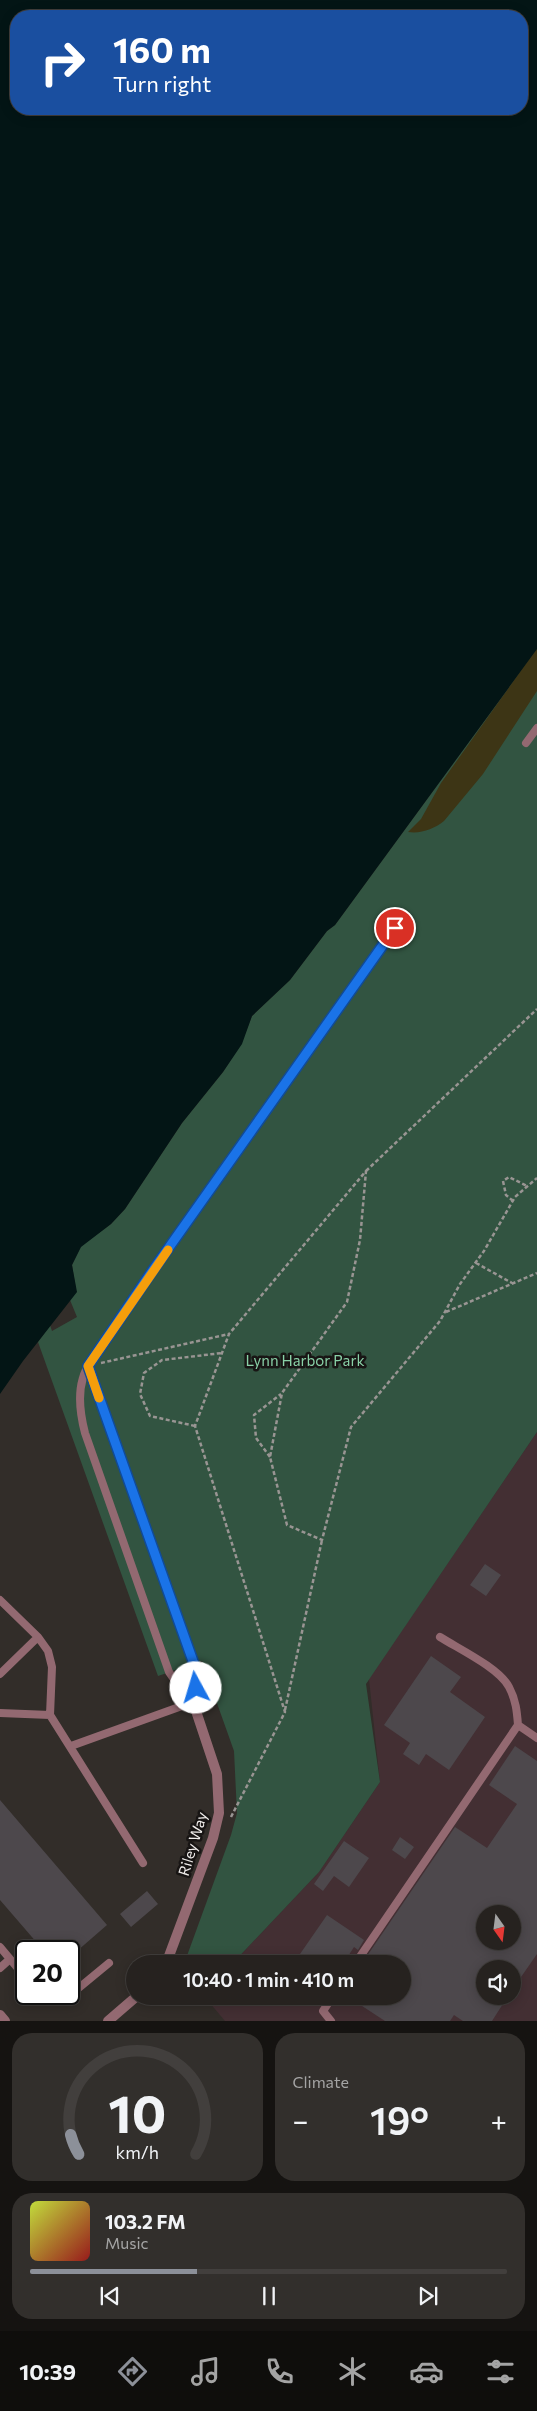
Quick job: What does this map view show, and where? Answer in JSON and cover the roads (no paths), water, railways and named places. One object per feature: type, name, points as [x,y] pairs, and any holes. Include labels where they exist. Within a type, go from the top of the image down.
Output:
[{"type":"street","name":"Riley Way","points":[[169,1955],[213,1838],[219,1814],[220,1794],[216,1769],[193,1702]]},
{"type":"street","points":[[108,2021],[127,2005]]},
{"type":"street","points":[[0,2015],[5,2021]]},
{"type":"lane","points":[[526,743],[537,728]]},
{"type":"lane","points":[[193,1702],[182,1691],[169,1672],[85,1433],[80,1410],[79,1389],[83,1374],[153,1270],[403,917]]},
{"type":"lane","points":[[88,1366],[194,1664],[196,1688],[193,1702]]},
{"type":"lane","points":[[0,1600],[38,1637],[48,1652],[52,1667],[50,1715],[143,1863]]},
{"type":"lane","points":[[0,1674],[38,1637]]},
{"type":"lane","points":[[361,1955],[518,1726],[516,1705],[509,1687],[501,1676],[440,1637]]},
{"type":"lane","points":[[71,1746],[193,1702]]},
{"type":"lane","points":[[0,1712],[50,1715]]},
{"type":"lane","points":[[518,1726],[537,1738]]},
{"type":"lane","points":[[0,1947],[15,1965]]},
{"type":"lane","points":[[0,1968],[10,1959]]},
{"type":"lane","points":[[80,1987],[109,1963]]},
{"type":"lane","points":[[327,2005],[323,2010],[331,2021]]},
{"type":"park label","name":"Lynn Harbor Park","points":[[305,1361]]}]
